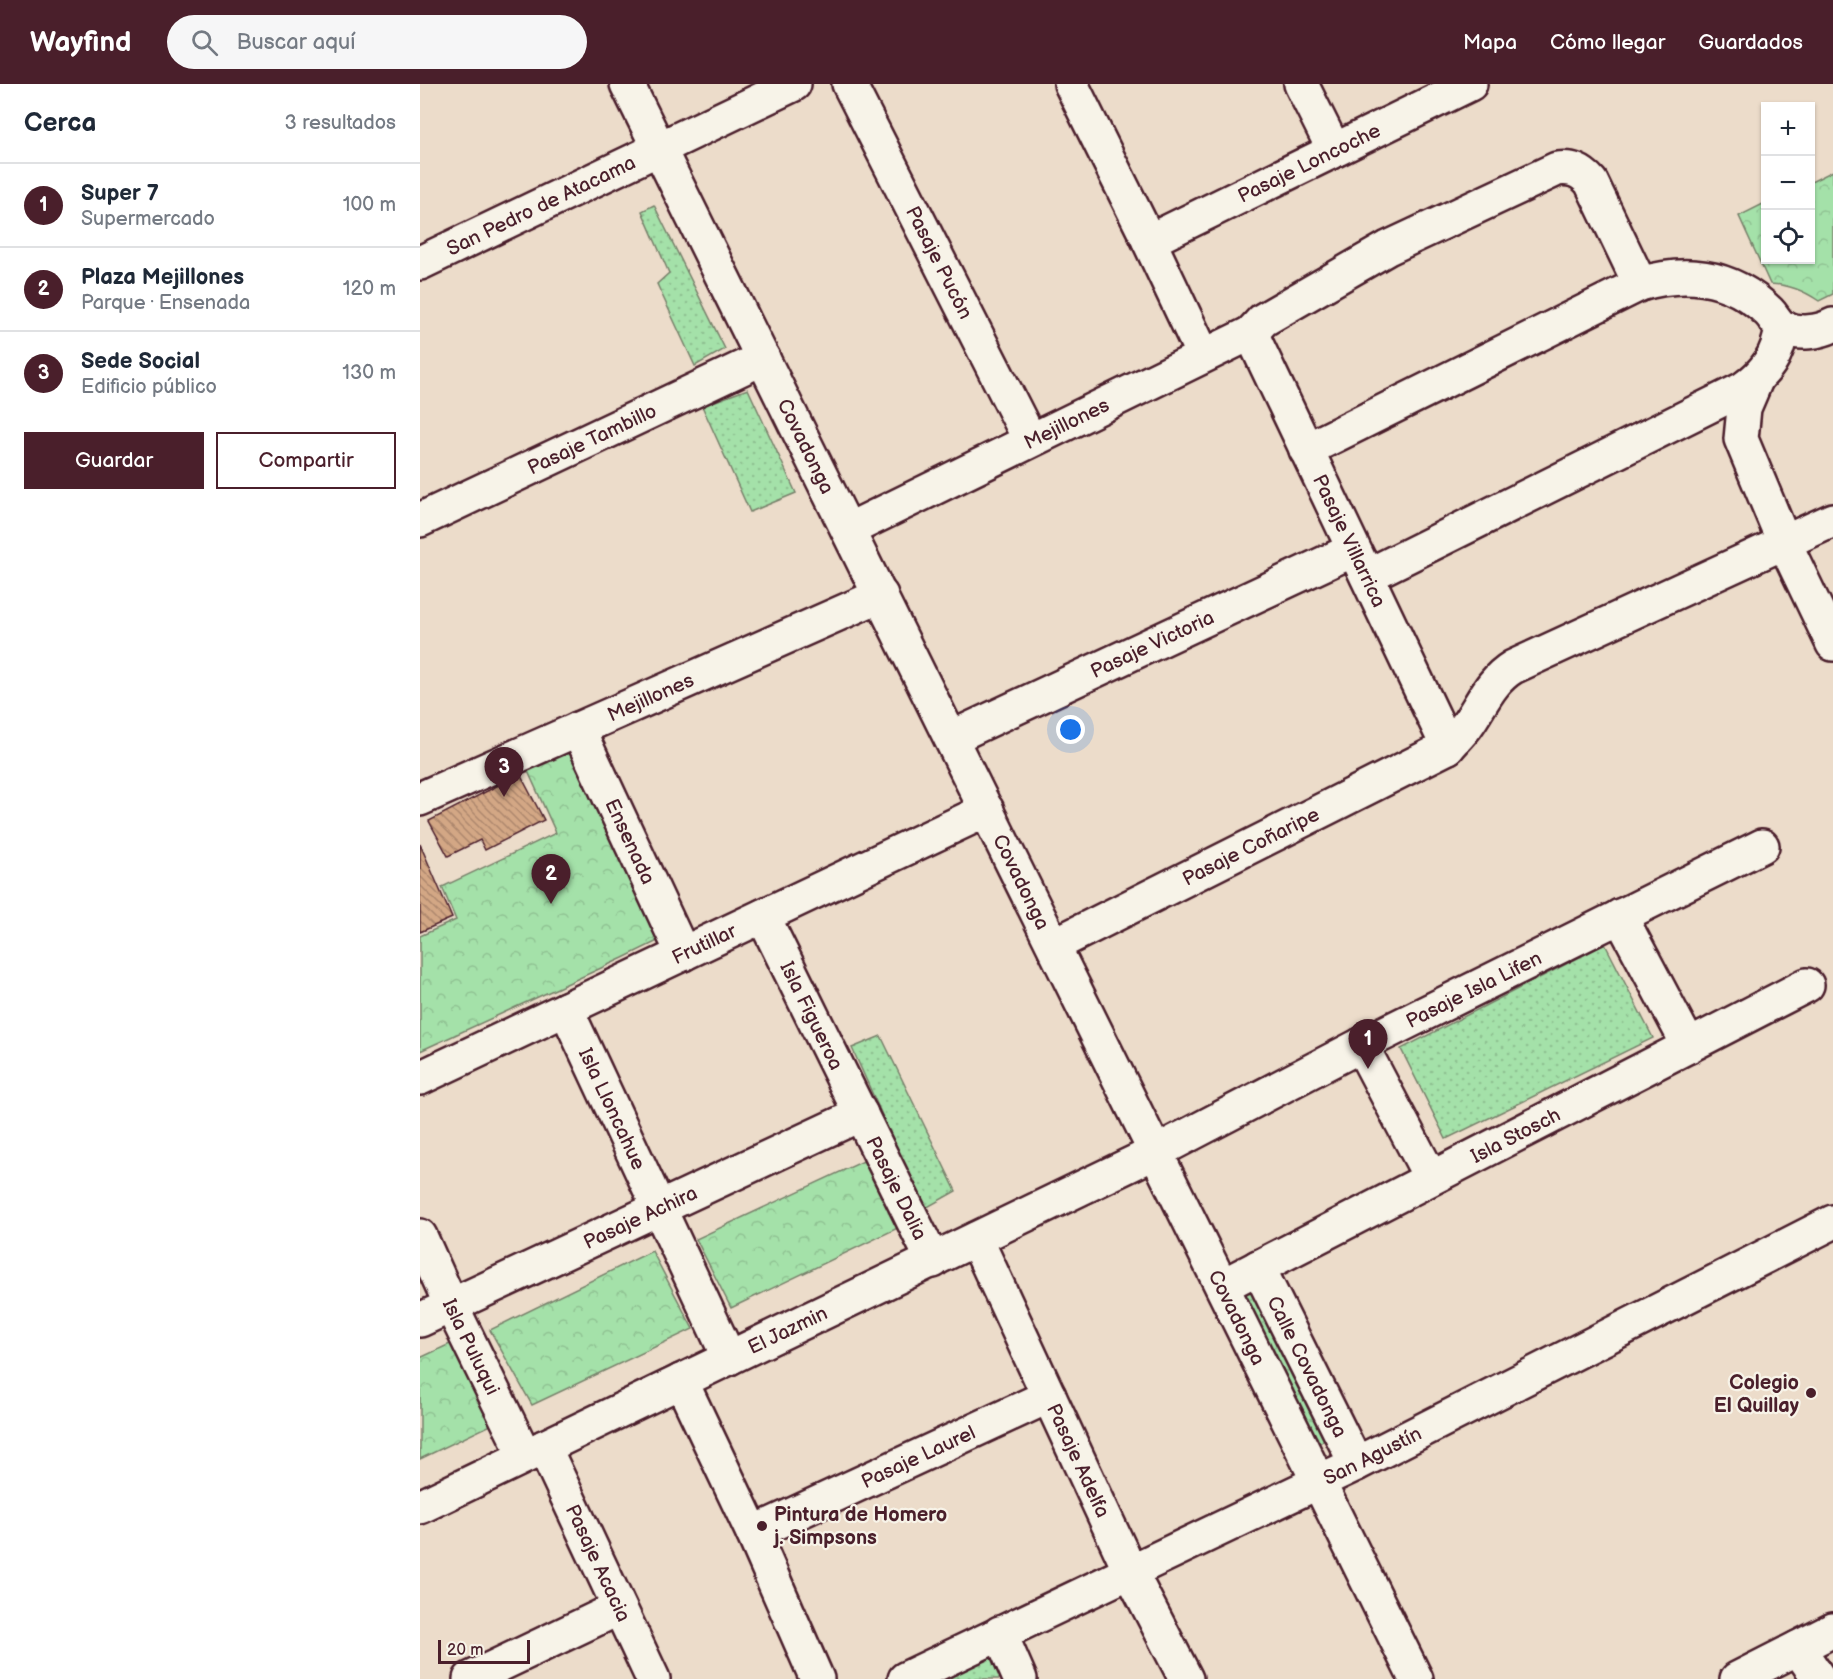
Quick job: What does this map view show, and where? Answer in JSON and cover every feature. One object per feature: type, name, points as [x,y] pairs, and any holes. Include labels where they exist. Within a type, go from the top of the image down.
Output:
[{"type":"street","name":"Covadonga","points":[[627,84],[1416,1679]]},
{"type":"street","name":"San Pedro de Atacama","points":[[420,263],[795,84]]},
{"type":"street","name":"Pasaje Pucón","points":[[849,84],[1030,440]]},
{"type":"street","points":[[1071,84],[1203,355]]},
{"type":"street","points":[[1301,84],[1334,150]]},
{"type":"street","name":"Pasaje Loncoche","points":[[1149,241],[1470,84]]},
{"type":"street","name":"Mejillones","points":[[848,530],[1251,333],[1263,320],[1388,248],[1557,169],[1576,170],[1591,182],[1641,284]]},
{"type":"street","points":[[1306,450],[1641,284],[1660,279],[1679,276],[1719,281],[1754,299],[1782,328],[1800,332],[1822,330],[1833,325]]},
{"type":"street","points":[[1782,328],[1780,342],[1774,356],[1756,380],[1744,408],[1741,440],[1784,542],[1833,644]]},
{"type":"street","name":"Pasaje Villarrica","points":[[1251,333],[1448,747]]},
{"type":"street","name":"Pasaje Tambillo","points":[[420,520],[763,358]]},
{"type":"street","name":"Pasaje Victoria","points":[[951,738],[1360,563],[1743,388],[1756,380]]},
{"type":"street","points":[[1448,747],[1466,727],[1496,679],[1513,667],[1833,520]]},
{"type":"street","name":"Mejillones","points":[[420,799],[881,595]]},
{"type":"street","name":"Ensenada","points":[[578,729],[683,954]]},
{"type":"street","name":"Pasaje Coñaripe","points":[[1054,945],[1448,747]]},
{"type":"street","name":"Frutillar","points":[[420,1078],[987,810]]},
{"type":"street","name":"Pasaje Isla Lifen","points":[[1156,1152],[1360,1045],[1762,846]]},
{"type":"street","name":"Isla Figueroa","points":[[763,916],[861,1114]]},
{"type":"street","points":[[1620,916],[1689,1046]]},
{"type":"street","name":"Isla Stosch","points":[[1222,1286],[1807,985]]},
{"type":"street","name":"Isla Lloncahue","points":[[566,1009],[729,1358]]},
{"type":"street","points":[[1360,1045],[1431,1178]]},
{"type":"street","name":"Pasaje Achira","points":[[420,1320],[861,1114]]},
{"type":"street","name":"Pasaje Dalia","points":[[861,1114],[933,1261]]},
{"type":"street","name":"El Jazmin","points":[[420,1507],[1156,1152]]},
{"type":"street","name":"San Agustín","points":[[905,1679],[1356,1464],[1833,1222]]},
{"type":"street","name":"Isla Puluqui","points":[[420,1236],[450,1305],[535,1452]]},
{"type":"street","name":"Pasaje Adelfa","points":[[976,1239],[1130,1571],[1186,1679]]},
{"type":"street","name":"Calle Covadonga","points":[[1258,1267],[1356,1464]]},
{"type":"street","points":[[681,1381],[753,1533],[817,1679]]},
{"type":"street","name":"Pasaje Laurel","points":[[753,1533],[1049,1396]]},
{"type":"street","name":"Pasaje Acacia","points":[[535,1452],[619,1608],[653,1679]]},
{"type":"street","points":[[470,1679],[619,1608]]},
{"type":"street","points":[[1737,1679],[1833,1630]]},
{"type":"street","points":[[1000,1633],[1020,1679]]},
{"type":"street","points":[[1798,1648],[1819,1679]]},
{"type":"green space","points":[[1833,171],[1833,294],[1819,301],[1796,289],[1770,284],[1739,216],[1761,205],[1761,264],[1815,264],[1815,180]]},
{"type":"green space","points":[[654,205],[725,349],[695,366],[657,284],[669,273],[642,211]]},
{"type":"green space","points":[[748,389],[796,493],[750,512],[702,406]]},
{"type":"green space","points":[[578,745],[668,936],[420,1051],[420,936],[456,920],[442,887],[556,833],[527,769]]},
{"type":"green space","points":[[1605,944],[1653,1038],[1446,1139],[1401,1049]]},
{"type":"green space","points":[[881,1036],[956,1191],[924,1209],[852,1048]]},
{"type":"green space","points":[[870,1158],[902,1226],[731,1308],[696,1239]]},
{"type":"green space","points":[[652,1251],[693,1329],[532,1405],[490,1330]]},
{"type":"green space","points":[[1252,1279],[1328,1439],[1306,1448],[1232,1290]]},
{"type":"green space","points":[[452,1343],[491,1425],[420,1459],[420,1358]]},
{"type":"green space","points":[[998,1638],[1016,1679],[913,1679]]},
{"type":"building","points":[[520,774],[544,820],[485,850],[480,840],[448,856],[429,821]]},
{"type":"building","points":[[420,844],[452,918],[420,932]]},
{"type":"place","name":"Sede Social","points":[[504,797]]},
{"type":"place","name":"Plaza Mejillones","points":[[551,904]]},
{"type":"place","name":"Super 7","points":[[1368,1069]]},
{"type":"place","name":"Colegio El Quillay","points":[[1811,1393]]},
{"type":"place","name":"Pintura de Homero j. Simpsons","points":[[762,1526]]}]
